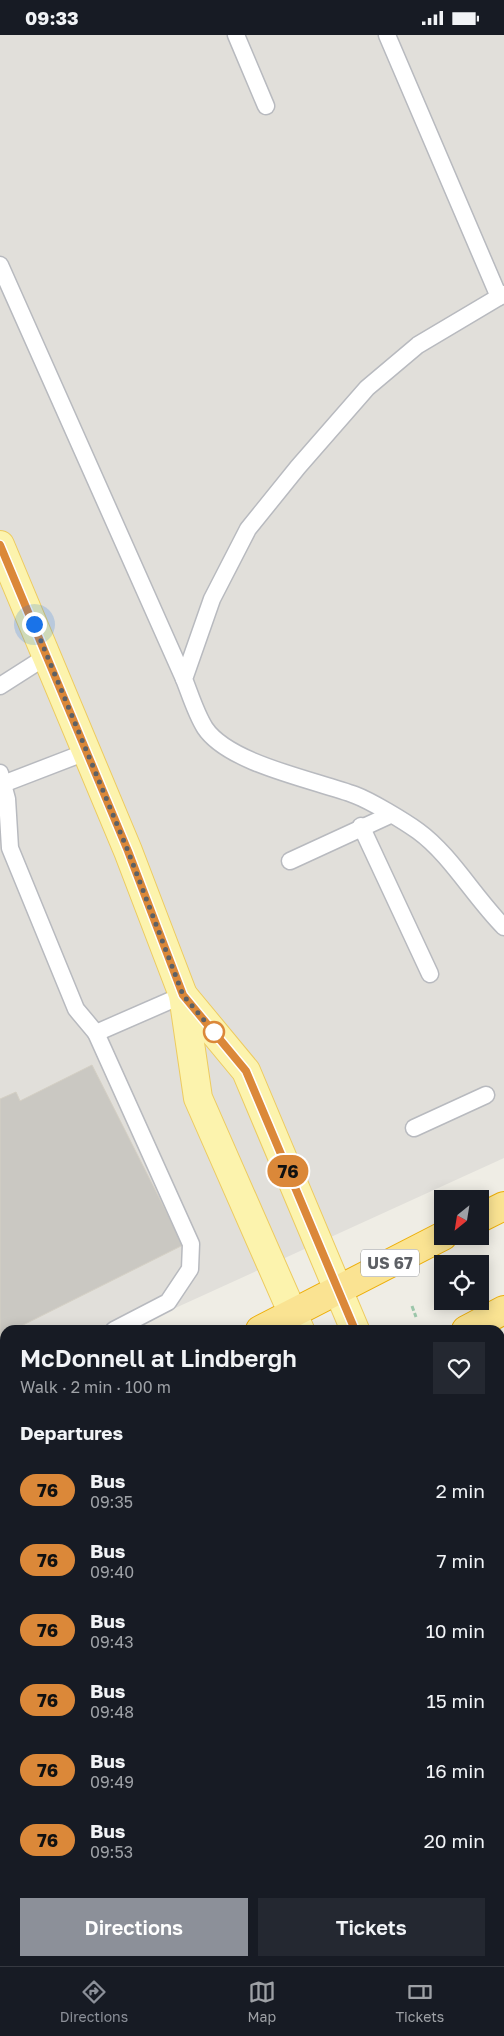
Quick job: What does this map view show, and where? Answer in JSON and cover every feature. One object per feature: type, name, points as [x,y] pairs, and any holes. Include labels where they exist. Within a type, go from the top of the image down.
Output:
[{"type":"highway","points":[[489,1214],[504,1206]]},
{"type":"highway","name":"US 67","points":[[282,1325],[296,1322],[338,1290],[434,1241]]},
{"type":"highway","points":[[476,1325],[504,1310]]},
{"type":"main road","points":[[0,545],[128,851],[183,995],[198,1098],[296,1322]]},
{"type":"main road","points":[[183,995],[246,1071],[353,1325]]},
{"type":"lane","points":[[236,35],[266,106]]},
{"type":"lane","points":[[184,679],[212,599],[248,529],[298,467],[374,382],[418,345],[502,295],[387,35]]},
{"type":"lane","points":[[0,265],[205,728],[230,751],[282,771],[357,795],[418,831],[454,867],[484,907],[504,927]]},
{"type":"lane","points":[[0,686],[48,656]]},
{"type":"lane","points":[[86,752],[1,779],[7,799],[10,848],[76,1009],[96,1033],[191,1244],[190,1269],[168,1302],[124,1325]]},
{"type":"lane","points":[[290,861],[361,826],[390,815]]},
{"type":"lane","points":[[361,826],[430,973]]},
{"type":"lane","points":[[96,1033],[183,995]]},
{"type":"lane","points":[[414,1128],[486,1095]]},
{"type":"path","points":[[412,1306],[416,1317]]},
{"type":"shaded area","points":[[0,35],[504,35],[504,1158],[138,1325],[0,1325]]},
{"type":"building","points":[[92,1065],[183,1245],[23,1325],[0,1325],[0,1099],[16,1092],[20,1101]]},
{"type":"bus line","name":"76","points":[[0,545],[128,851],[183,995],[246,1071],[353,1325]]},
{"type":"route","points":[[34,624],[128,851],[183,995],[214,1032]]}]
